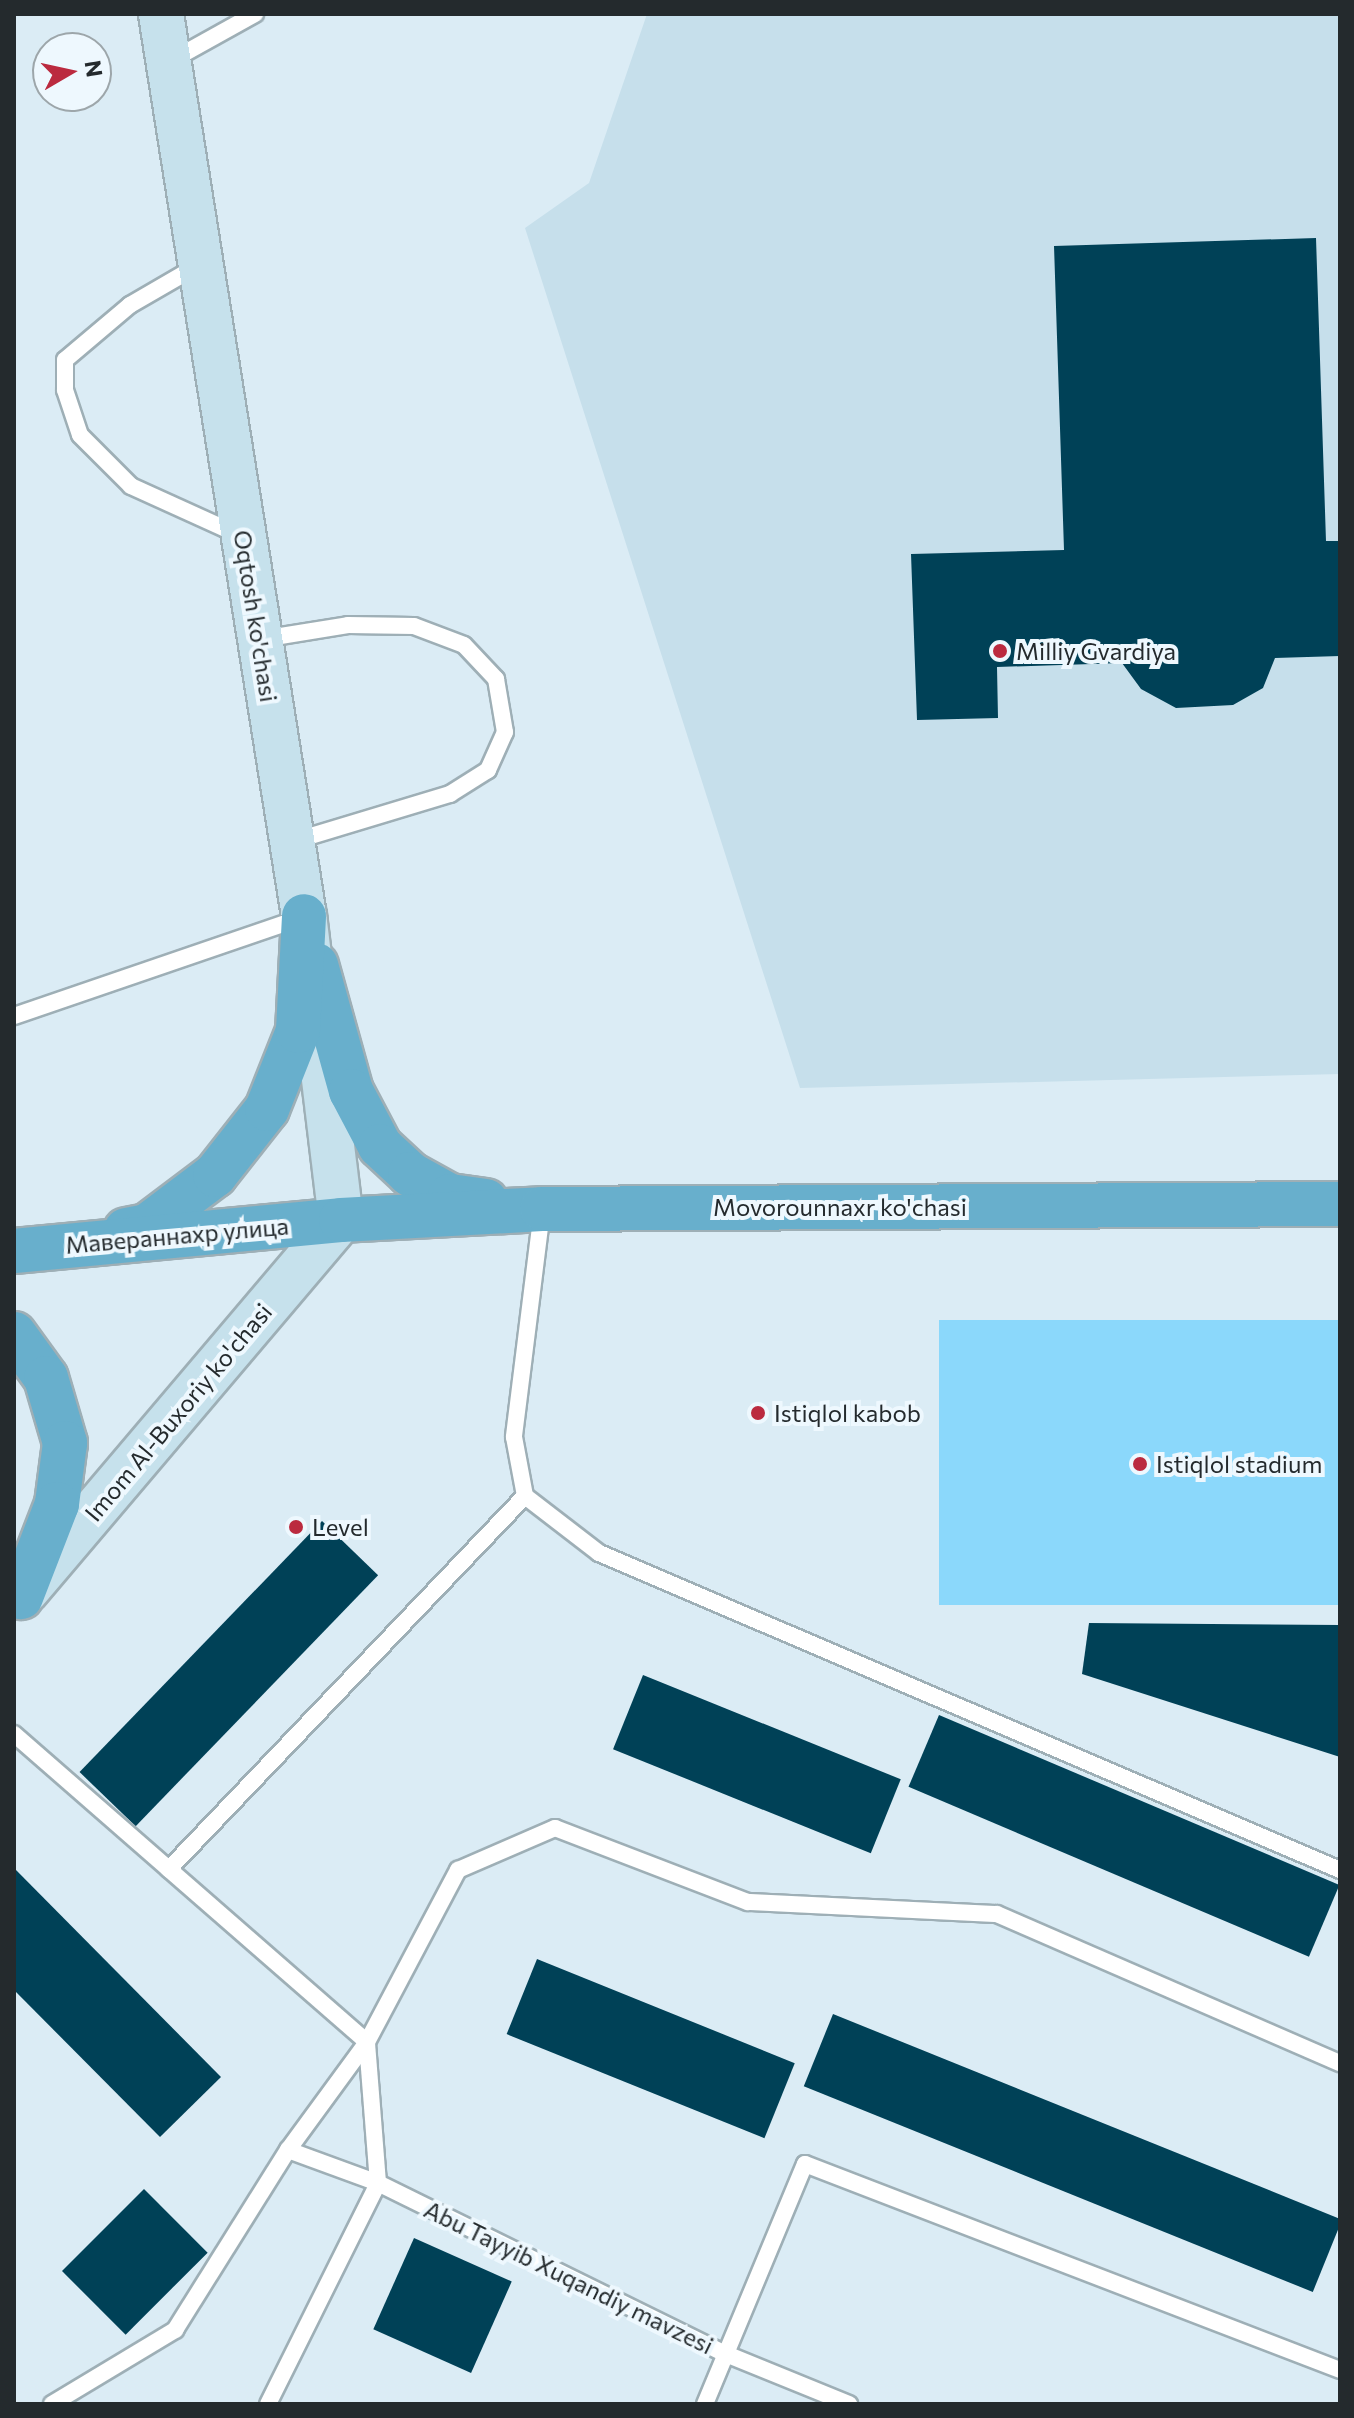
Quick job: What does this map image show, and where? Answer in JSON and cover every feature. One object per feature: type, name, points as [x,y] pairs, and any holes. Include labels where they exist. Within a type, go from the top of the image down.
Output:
[{"type":"highway","points":[[304,916],[351,1091],[380,1146],[410,1174],[450,1196],[542,1209]]},
{"type":"highway","points":[[14,1249],[147,1226],[215,1175],[267,1109],[298,1031],[304,916]]},
{"type":"highway","name":"Movorounnaxr ko'chasi","points":[[341,1220],[542,1209],[1340,1204]]},
{"type":"highway","name":"Мавераннахр улица","points":[[14,1249],[341,1220]]},
{"type":"highway","points":[[14,1334],[46,1378],[65,1443],[57,1504],[17,1601]]},
{"type":"main road","name":"Oqtosh ko'chasi","points":[[161,14],[304,916],[341,1220]]},
{"type":"main road","name":"Imom Al-Buxoriy ko'chasi","points":[[17,1601],[341,1220]]},
{"type":"lane","points":[[168,62],[255,14]]},
{"type":"lane","points":[[200,265],[130,305],[65,360],[65,390],[80,435],[131,486],[243,538]]},
{"type":"lane","points":[[260,639],[348,625],[414,626],[464,645],[496,679],[505,732],[488,770],[436,799],[292,842]]},
{"type":"lane","points":[[14,1016],[304,916]]},
{"type":"lane","points":[[542,1209],[514,1437],[525,1496],[599,1553],[1340,1870]]},
{"type":"lane","points":[[169,1869],[525,1496]]},
{"type":"lane","points":[[14,1734],[367,2042],[378,2183],[268,2404]]},
{"type":"lane","points":[[52,2404],[175,2330],[288,2150],[367,2042],[458,1870],[555,1828],[748,1902],[997,1914],[1340,2063]]},
{"type":"lane","name":"Abu Tayyib Xuqandiy mavzesi","points":[[288,2150],[378,2183],[726,2354],[849,2404]]},
{"type":"lane","points":[[705,2404],[805,2164],[1340,2370]]},
{"type":"shaded area","name":"Milliy Gvardiya","points":[[647,14],[1340,14],[1340,1074],[800,1088],[525,228],[589,183]]},
{"type":"shaded area","name":"Istiqlol stadium","points":[[939,1320],[1340,1320],[1340,1605],[939,1605]]},
{"type":"building","points":[[1316,238],[1326,541],[1340,541],[1340,656],[1275,658],[1263,688],[1233,705],[1176,708],[1141,689],[1122,663],[997,667],[998,718],[917,720],[911,554],[1064,550],[1054,246]]},
{"type":"building","points":[[322,1521],[378,1575],[136,1826],[80,1772]]},
{"type":"building","points":[[1089,1623],[1340,1625],[1340,1757],[1082,1674]]},
{"type":"building","points":[[643,1675],[901,1779],[871,1853],[613,1749]]},
{"type":"building","points":[[939,1715],[1339,1885],[1309,1957],[909,1787]]},
{"type":"building","points":[[15,1869],[221,2077],[160,2137],[14,1990]]},
{"type":"building","points":[[537,1959],[795,2063],[764,2138],[507,2034]]},
{"type":"building","points":[[833,2014],[1340,2219],[1313,2292],[804,2086]]},
{"type":"building","points":[[144,2189],[208,2253],[126,2335],[62,2271]]},
{"type":"building","points":[[414,2238],[512,2282],[471,2373],[373,2329]]},
{"type":"place","name":"Milliy Gvardiya","points":[[1000,651]]},
{"type":"place","name":"Istiqlol kabob","points":[[758,1413]]},
{"type":"place","name":"Istiqlol stadium","points":[[1140,1464]]},
{"type":"place","name":"Level","points":[[296,1527]]}]
